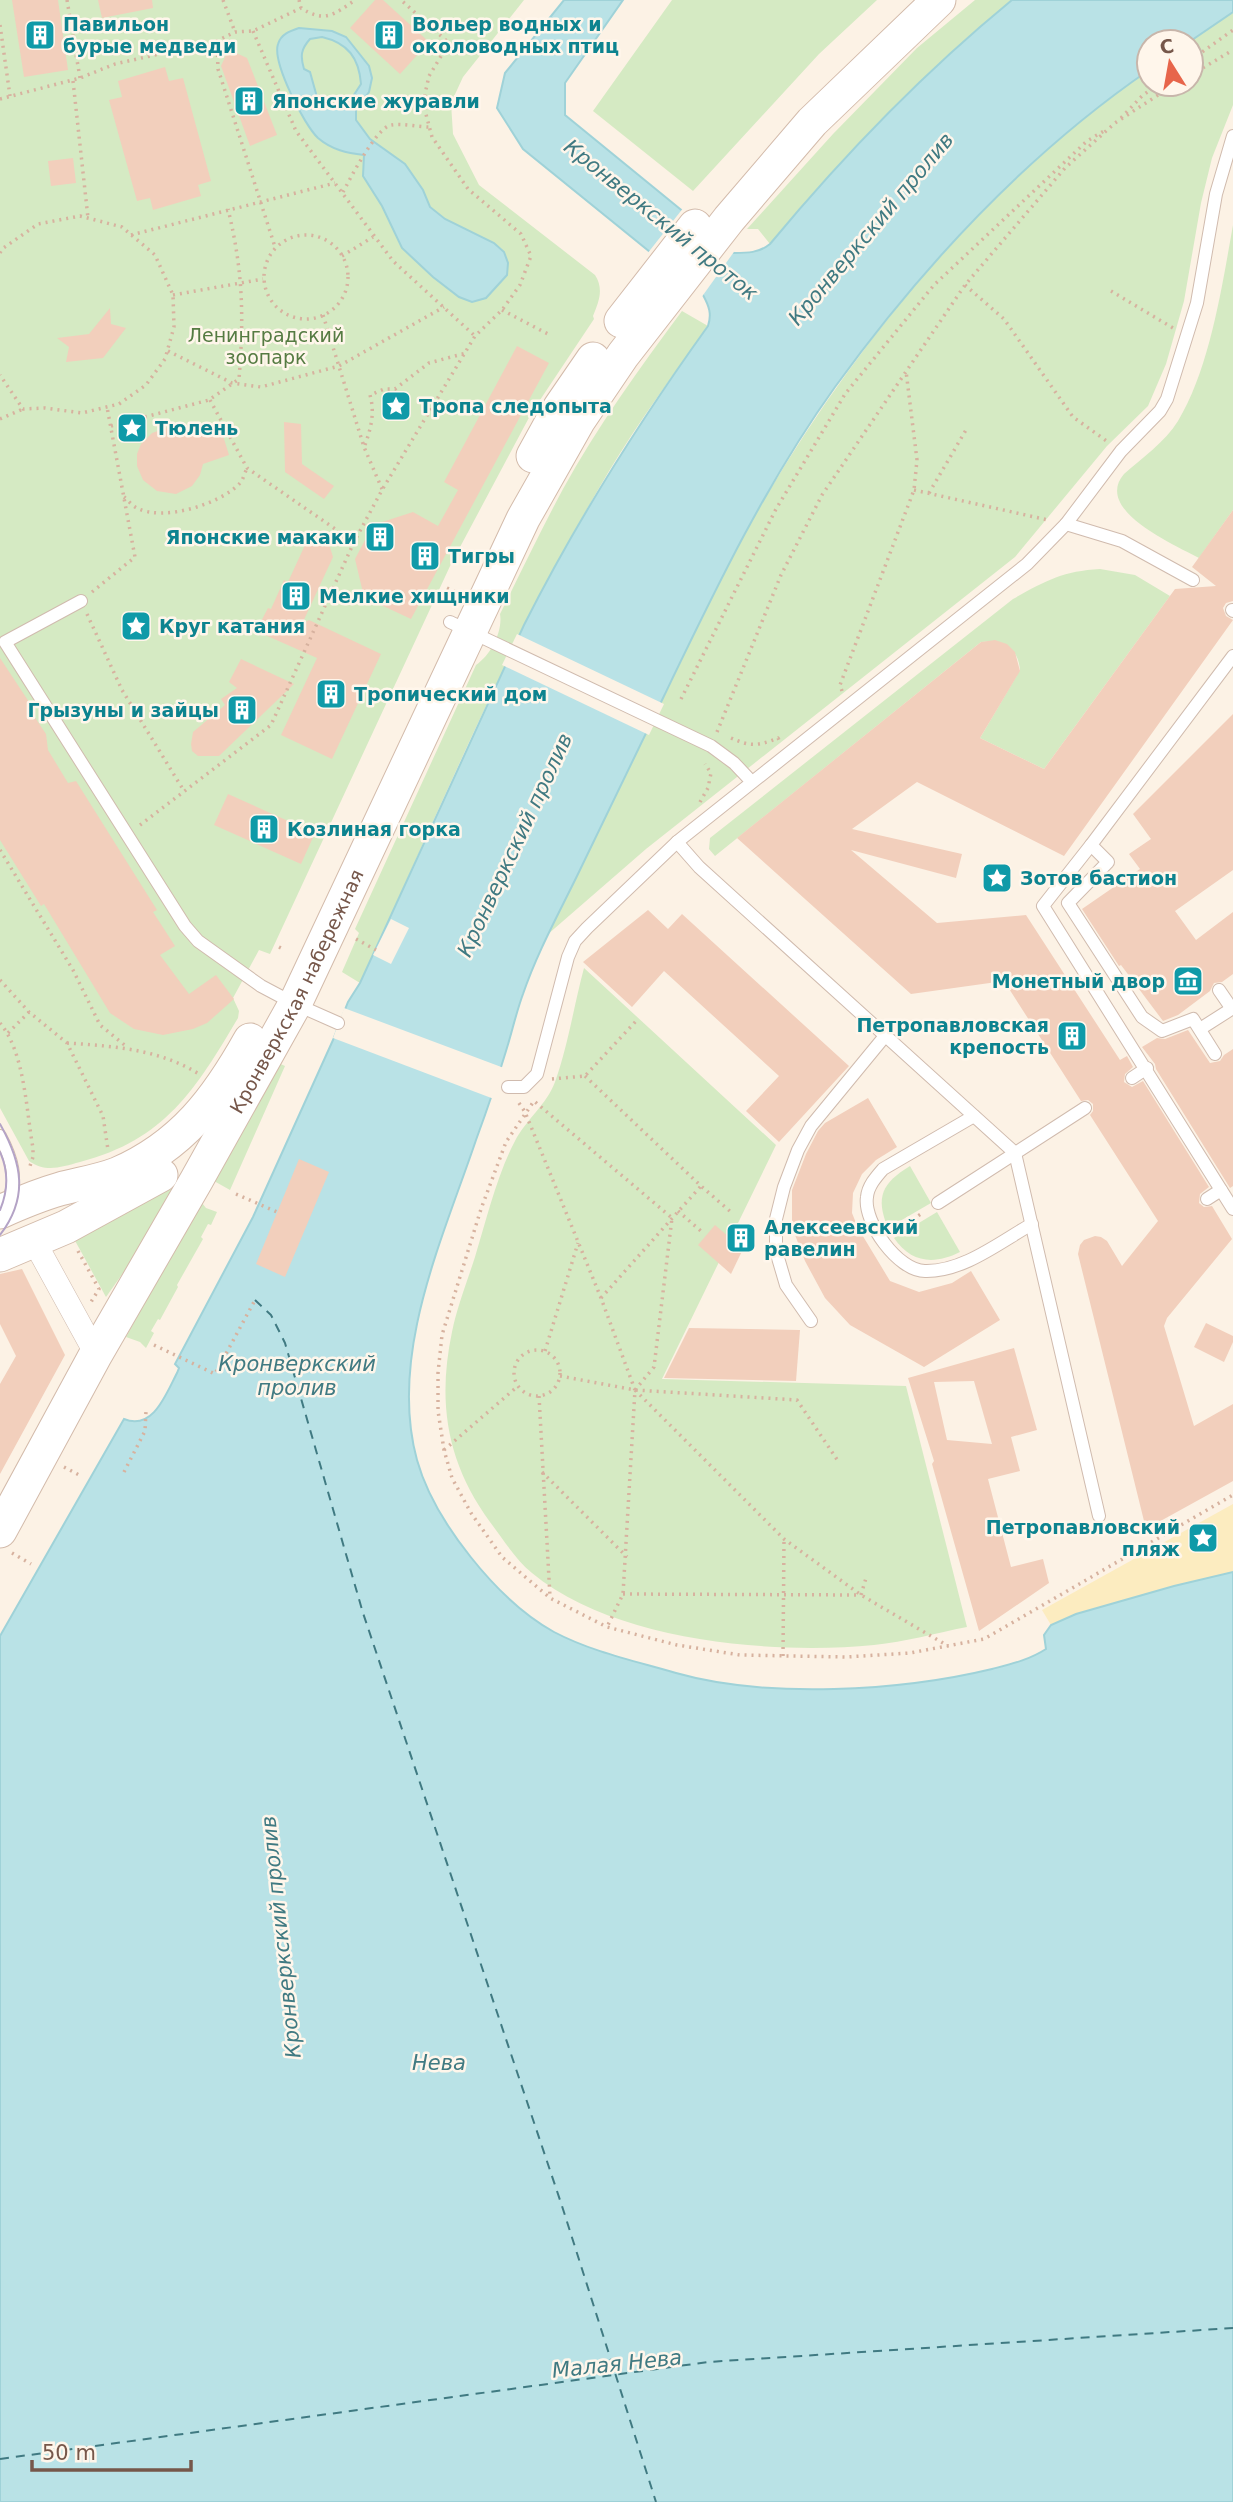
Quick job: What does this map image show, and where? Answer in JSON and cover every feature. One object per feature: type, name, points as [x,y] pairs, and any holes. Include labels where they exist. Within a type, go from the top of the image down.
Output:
[{"type":"main road","points":[[720,212],[798,107],[908,0]]},
{"type":"main road","points":[[720,212],[939,0]]},
{"type":"main road","name":"Кронверкская набережная","points":[[6,1542],[96,1354],[235,1113],[285,999],[471,632],[503,510],[560,407],[661,288],[720,212]]},
{"type":"main road","name":"Кронверкская набережная","points":[[2,1207],[116,1175],[150,1157],[192,1124],[209,1106],[221,1073],[285,999]]},
{"type":"main road","points":[[0,1255],[66,1227],[160,1176],[207,1140],[235,1113]]},
{"type":"main road","points":[[2,1207],[34,1241]]},
{"type":"street","points":[[34,1241],[96,1354]]},
{"type":"lane","points":[[509,1087],[524,1087],[537,1074],[568,957],[575,941],[677,842],[1027,564],[1066,524],[1121,451],[1160,411],[1167,399],[1198,303],[1216,194],[1233,136]]},
{"type":"lane","points":[[1066,524],[1122,541],[1193,580]]},
{"type":"lane","points":[[81,601],[5,642],[185,926],[198,941],[285,999],[338,1023]]},
{"type":"lane","points":[[471,632],[711,746],[734,763],[751,781]]},
{"type":"lane","points":[[1233,656],[1043,906],[1233,1209]]},
{"type":"lane","points":[[677,842],[699,867],[1016,1153],[1099,1517]]},
{"type":"lane","points":[[1091,845],[1108,862],[1068,903],[1142,1017],[1162,1031],[1193,1019],[1215,1054]]},
{"type":"lane","points":[[1200,1029],[1233,1008],[1219,990]]},
{"type":"lane","points":[[811,1321],[786,1285],[776,1251],[776,1219],[784,1187],[798,1150],[811,1126],[885,1035]]},
{"type":"lane","points":[[1132,1078],[1147,1068]]},
{"type":"lane","points":[[938,1203],[1086,1108]]},
{"type":"lane","points":[[974,1115],[883,1169],[873,1182],[867,1195],[867,1208],[882,1238],[894,1256],[906,1266],[923,1272],[942,1270],[965,1262],[1032,1224]]},
{"type":"lane","points":[[0,1136],[10,1158],[14,1180],[12,1193],[2,1207]]},
{"type":"lane","points":[[1207,1199],[1222,1190]]},
{"type":"path","points":[[67,0],[80,78]]},
{"type":"path","points":[[223,0],[235,32]]},
{"type":"path","points":[[299,0],[300,8]]},
{"type":"path","points":[[300,8],[314,16],[335,15],[355,0]]},
{"type":"path","points":[[127,834],[271,726],[354,542],[382,490],[475,336],[502,310],[520,285],[531,256],[521,234],[468,189],[432,137],[423,103],[429,76],[449,43],[401,0]]},
{"type":"path","points":[[0,99],[80,78],[115,64],[216,41],[235,32],[253,30],[300,8]]},
{"type":"path","points":[[0,25],[10,96]]},
{"type":"path","points":[[253,30],[296,131],[393,261],[475,336]]},
{"type":"path","points":[[1205,50],[1233,30]]},
{"type":"path","points":[[216,41],[218,69],[275,247]]},
{"type":"path","points":[[1205,67],[1233,50]]},
{"type":"path","points":[[73,80],[88,218]]},
{"type":"path","points":[[717,733],[781,575],[816,506],[906,368],[965,285],[1065,168],[1140,98]]},
{"type":"path","points":[[681,699],[776,509],[845,394],[933,285],[1087,141],[1153,98]]},
{"type":"path","points":[[343,192],[382,130],[389,125],[430,127]]},
{"type":"path","points":[[131,235],[335,183]]},
{"type":"path","points":[[111,426],[209,400],[239,379],[243,326],[242,282],[238,249],[228,209]]},
{"type":"path","points":[[0,253],[38,224],[80,216],[122,227],[155,255],[173,295],[174,327],[165,359],[146,385],[119,404],[82,413],[45,408],[23,409],[0,419]]},
{"type":"path","points":[[306,234],[323,238],[337,248],[342,256],[348,277],[345,293],[336,306],[323,315],[307,319],[291,316],[277,308],[267,295],[263,279],[266,262],[275,247],[289,237],[306,234]]},
{"type":"path","points":[[342,256],[373,237]]},
{"type":"path","points":[[173,295],[263,279]]},
{"type":"path","points":[[965,285],[1004,319],[1073,417],[1108,442]]},
{"type":"path","points":[[1111,291],[1188,337]]},
{"type":"path","points":[[167,351],[232,383],[261,387],[339,366],[444,307]]},
{"type":"path","points":[[502,310],[548,334]]},
{"type":"path","points":[[323,315],[364,447],[382,490]]},
{"type":"path","points":[[364,447],[372,424],[374,407],[370,395],[384,389],[395,389],[429,363],[466,353]]},
{"type":"path","points":[[842,691],[840,685],[914,489],[917,460],[906,368]]},
{"type":"path","points":[[0,375],[23,409]]},
{"type":"path","points":[[209,400],[247,468],[354,542]]},
{"type":"path","points":[[107,407],[135,557],[81,601],[122,690],[184,791]]},
{"type":"path","points":[[929,493],[966,430]]},
{"type":"path","points":[[124,497],[137,508],[154,513],[178,513],[221,496],[241,482],[247,468]]},
{"type":"path","points":[[914,489],[1040,518]]},
{"type":"path","points":[[699,804],[708,788],[711,773],[701,757]]},
{"type":"path","points":[[0,850],[73,970],[100,1025],[127,1047]]},
{"type":"path","points":[[354,938],[376,950]]},
{"type":"path","points":[[279,947],[285,950]]},
{"type":"path","points":[[0,980],[29,1012],[67,1043],[103,1116],[110,1159]]},
{"type":"path","points":[[8,1032],[29,1012]]},
{"type":"path","points":[[552,1079],[585,1076],[637,1020]]},
{"type":"path","points":[[0,1023],[8,1032],[19,1062],[33,1148],[28,1171]]},
{"type":"path","points":[[67,1043],[127,1047],[221,1073]]},
{"type":"path","points":[[585,1076],[732,1213]]},
{"type":"path","points":[[672,1218],[534,1101],[501,1153],[442,1335],[438,1410],[444,1450],[452,1478],[471,1513],[502,1557],[550,1598],[607,1627],[677,1644],[740,1655],[910,1653],[984,1639],[1233,1495]]},
{"type":"path","points":[[519,1103],[579,1243],[635,1390],[623,1594],[607,1627]]},
{"type":"path","points":[[601,1298],[701,1186]]},
{"type":"path","points":[[236,1194],[277,1212]]},
{"type":"path","points":[[882,1238],[938,1203]]},
{"type":"path","points":[[678,1212],[702,1233]]},
{"type":"path","points":[[635,1390],[654,1367],[672,1218]]},
{"type":"path","points":[[74,1243],[99,1289],[86,1309]]},
{"type":"path","points":[[545,1351],[579,1243]]},
{"type":"path","points":[[154,1345],[215,1374],[255,1300]]},
{"type":"path","points":[[531,1350],[545,1351],[558,1361],[561,1376],[553,1390],[539,1396],[524,1392],[518,1386],[514,1372],[519,1359],[531,1350]]},
{"type":"path","points":[[561,1376],[635,1390],[797,1400],[838,1461]]},
{"type":"path","points":[[444,1450],[518,1386]]},
{"type":"path","points":[[635,1390],[783,1539],[861,1595],[948,1646]]},
{"type":"path","points":[[539,1396],[550,1598]]},
{"type":"path","points":[[124,1472],[145,1431],[146,1411]]},
{"type":"path","points":[[63,1466],[81,1476]]},
{"type":"path","points":[[542,1472],[627,1558]]},
{"type":"path","points":[[783,1539],[783,1656]]},
{"type":"path","points":[[6,1542],[31,1564]]},
{"type":"path","points":[[861,1595],[866,1578]]},
{"type":"path","points":[[623,1594],[861,1595]]},
{"type":"green space","name":"Ленинградский зоопарк","points":[[0,0],[524,0],[463,77],[451,103],[453,134],[479,185],[595,275],[600,290],[594,319],[532,412],[451,564],[270,954],[259,950],[233,998],[239,1011],[238,1018],[223,1044],[192,1089],[156,1125],[135,1140],[109,1152],[54,1168],[41,1167],[29,1161],[0,1108]]},
{"type":"green space","points":[[672,0],[877,0],[819,54],[693,191],[593,111]]},
{"type":"green space","points":[[975,0],[1012,0],[885,116],[770,244],[758,229],[747,229],[833,134],[917,48]]},
{"type":"green space","points":[[1233,12],[1233,105],[1212,158],[1201,203],[1184,301],[1166,364],[1148,406],[1107,446],[1015,557],[646,849],[547,935],[741,540],[803,437],[844,377],[934,263],[1036,160],[1091,113],[1135,80],[1135,98],[1205,98],[1205,31]]},
{"type":"green space","points":[[1233,225],[1233,510],[1199,558],[1141,525],[1119,500],[1117,487],[1124,474],[1173,429],[1189,400],[1207,352]]},
{"type":"green space","points":[[682,311],[708,326],[620,452],[540,596],[508,659],[360,983],[342,972],[359,933],[355,929],[476,665],[495,642],[500,628],[500,614],[576,466],[619,398]]},
{"type":"green space","points":[[1100,569],[1135,575],[1170,596],[1044,769],[980,738],[1020,670],[1013,650],[1008,646],[996,642],[981,642],[715,856],[709,849],[710,838],[1013,599],[1055,578]]},
{"type":"green space","points":[[584,968],[776,1145],[662,1379],[906,1386],[967,1627],[886,1644],[833,1648],[742,1645],[649,1628],[606,1614],[566,1596],[532,1573],[520,1562],[475,1500],[455,1455],[449,1432],[446,1383],[452,1332],[503,1168],[519,1134],[547,1098],[555,1082]]},
{"type":"green space","points":[[276,1062],[285,1066],[230,1190],[214,1181],[202,1203],[206,1208],[217,1212],[201,1237],[203,1239],[160,1320],[158,1319],[151,1331],[154,1333],[146,1348],[140,1342],[126,1337]]},
{"type":"green space","points":[[910,1166],[931,1203],[888,1228],[882,1208],[884,1192],[893,1178]]},
{"type":"green space","points":[[185,1178],[188,1181],[106,1297],[73,1237]]},
{"type":"green space","points":[[937,1212],[960,1252],[941,1259],[924,1259],[908,1253],[894,1238]]},
{"type":"sand","name":"Петропавловский пляж","points":[[1233,1504],[1233,1572],[1113,1603],[1051,1625],[1042,1610]]},
{"type":"water","name":"Нева","points":[[564,0],[623,0],[565,83],[565,115],[734,253],[748,253],[770,244],[885,116],[1012,0],[1233,0],[1233,12],[1205,31],[1205,28],[1135,28],[1135,80],[1061,138],[979,215],[940,256],[868,342],[786,461],[703,616],[535,964],[435,1257],[414,1338],[409,1379],[410,1420],[417,1460],[425,1484],[453,1533],[491,1580],[511,1601],[554,1632],[598,1651],[676,1673],[712,1681],[792,1689],[876,1687],[956,1677],[1013,1663],[1040,1653],[1046,1649],[1044,1635],[1051,1625],[1076,1614],[1233,1572],[1233,2502],[0,2502],[0,1636],[124,1419],[143,1420],[151,1415],[168,1391],[179,1368],[175,1364],[253,1217],[348,1002],[360,983],[524,625],[565,547],[610,472],[708,326],[710,318],[703,295],[523,149],[497,108],[505,73]]},
{"type":"water","points":[[299,28],[332,31],[346,37],[369,66],[372,78],[369,92],[356,109],[356,120],[370,139],[405,164],[423,190],[430,207],[445,219],[494,243],[504,252],[508,263],[507,275],[486,298],[472,302],[459,297],[402,248],[382,206],[363,176],[364,155],[334,148],[312,131],[290,93],[277,53],[281,38]],"holes":[[[322,37],[339,43],[355,59],[361,84],[348,104],[333,107],[317,97],[310,72],[304,69],[302,56],[310,39]]]},
{"type":"pier","points":[[684,207],[736,249],[701,298],[647,254]]},
{"type":"pier","points":[[517,634],[664,704],[649,735],[502,665]]},
{"type":"pier","points":[[391,919],[409,928],[391,964],[373,955]]},
{"type":"pier","points":[[344,1008],[504,1068],[494,1099],[333,1038]]},
{"type":"building","name":"Павильон бурые медведи","points":[[12,0],[58,0],[68,70],[24,77]]},
{"type":"building","points":[[98,0],[152,0],[153,8],[102,18]]},
{"type":"building","name":"Вольер водных и околоводных птиц","points":[[375,0],[383,0],[429,42],[400,74],[350,28]]},
{"type":"building","name":"Японские журавли","points":[[234,52],[247,58],[277,135],[250,146],[221,66],[226,55]]},
{"type":"building","points":[[165,67],[169,81],[183,78],[211,181],[198,185],[201,196],[153,210],[150,198],[137,201],[109,100],[122,97],[118,81]]},
{"type":"building","points":[[73,158],[76,183],[51,186],[48,161]]},
{"type":"building","points":[[110,308],[111,324],[126,328],[103,358],[66,362],[69,347],[57,338],[89,334]]},
{"type":"building","points":[[517,346],[549,363],[411,619],[364,597],[355,559],[373,525],[413,512],[438,526],[458,490],[444,482]]},
{"type":"building","points":[[284,422],[301,424],[302,464],[334,486],[324,499],[285,472]]},
{"type":"building","points":[[220,426],[229,455],[203,464],[200,475],[192,486],[176,494],[157,491],[143,480],[137,466],[137,454],[141,444],[152,433],[166,428],[193,434]]},
{"type":"building","name":"Петропавловская крепость","points":[[1233,510],[1233,601],[1226,603],[1223,608],[1226,616],[1233,620],[1064,856],[917,782],[852,829],[962,854],[956,878],[851,850],[937,923],[1026,915],[1120,1060],[1127,1056],[1133,1067],[1125,1074],[1124,1082],[1132,1087],[1143,1081],[1209,1187],[1200,1194],[1199,1203],[1204,1207],[1212,1206],[1232,1239],[1167,1318],[1164,1326],[1194,1426],[1233,1404],[1233,1481],[1146,1529],[1078,1254],[1084,1240],[1101,1237],[1107,1241],[1122,1266],[1158,1221],[1090,1115],[1093,1104],[1088,1100],[1081,1101],[1004,981],[911,994],[737,838],[981,642],[995,640],[1007,644],[1015,652],[1020,671],[980,738],[1044,769],[1175,589],[1216,586],[1192,567]]},
{"type":"building","points":[[320,540],[329,544],[333,557],[302,624],[309,620],[381,654],[332,759],[281,735],[317,658],[256,631],[268,608],[271,609],[284,580],[288,582],[305,545]]},
{"type":"building","points":[[0,658],[35,711],[32,713],[46,734],[48,750],[68,783],[76,781],[157,910],[153,912],[175,946],[160,955],[189,994],[216,975],[234,999],[207,1023],[193,1029],[163,1035],[134,1029],[110,1013],[44,904],[41,906],[0,840]]},
{"type":"building","name":"Грызуны и зайцы","points":[[241,659],[294,684],[219,756],[198,756],[192,751],[193,732],[225,705],[221,699],[237,688],[229,682]]},
{"type":"building","points":[[1233,714],[1233,870],[1175,911],[1196,940],[1233,912],[1233,974],[1222,982],[1214,983],[1210,991],[1178,1015],[1163,1021],[1121,965],[1119,966],[1082,909],[1140,869],[1129,854],[1151,839],[1133,814]]},
{"type":"building","name":"Козлиная горка","points":[[228,794],[315,833],[301,864],[214,825]]},
{"type":"building","points":[[648,910],[668,929],[682,914],[849,1066],[779,1142],[746,1111],[779,1076],[664,971],[632,1007],[583,962]]},
{"type":"building","points":[[1188,1030],[1210,1063],[1220,1061],[1233,1049],[1233,1186],[1230,1188],[1142,1047],[1157,1038],[1165,1039]]},
{"type":"building","points":[[868,1098],[897,1147],[876,1160],[862,1174],[853,1193],[852,1213],[858,1228],[890,1281],[919,1292],[952,1283],[971,1271],[1000,1320],[924,1367],[850,1325],[825,1298],[805,1261],[792,1227],[792,1190],[818,1131],[825,1123]]},
{"type":"building","points":[[299,1159],[329,1172],[285,1277],[256,1264]]},
{"type":"building","points":[[715,1225],[743,1249],[731,1274],[698,1245]]},
{"type":"building","points":[[22,1269],[65,1355],[0,1474],[0,1384],[16,1356],[0,1324],[0,1274]]},
{"type":"building","points":[[1206,1323],[1233,1336],[1224,1362],[1194,1347]]},
{"type":"building","points":[[689,1328],[800,1330],[796,1381],[664,1378]]},
{"type":"building","points":[[1014,1348],[1037,1430],[1011,1437],[1020,1471],[988,1479],[1011,1567],[1043,1559],[1049,1583],[979,1631],[932,1464],[934,1461],[908,1378]],"holes":[[[974,1381],[992,1444],[947,1440],[934,1382]]]},
{"type":"ferry route","points":[[255,1300],[271,1315],[285,1343],[363,1613],[562,2206],[656,2502]]},
{"type":"ferry route","points":[[0,2459],[708,2362],[1233,2328]]},
{"type":"tram line","points":[[0,1124],[13,1152],[19,1180],[15,1207],[0,1235]]},
{"type":"tram line","points":[[0,1152],[6,1181],[0,1210]]},
{"type":"place","name":"Павильон бурые медведи","points":[[40,35]]},
{"type":"place","name":"Вольер водных и околоводных птиц","points":[[389,35]]},
{"type":"place","name":"Японские журавли","points":[[249,101]]},
{"type":"place","name":"Тропа следопыта","points":[[396,406]]},
{"type":"place","name":"Тюлень","points":[[132,428]]},
{"type":"place","name":"Японские макаки","points":[[380,537]]},
{"type":"place","name":"Тигры","points":[[425,556]]},
{"type":"place","name":"Мелкие хищники","points":[[296,596]]},
{"type":"place","name":"Круг катания","points":[[136,626]]},
{"type":"place","name":"Тропический дом","points":[[331,694]]},
{"type":"place","name":"Грызуны и зайцы","points":[[242,710]]},
{"type":"place","name":"Козлиная горка","points":[[264,829]]},
{"type":"place","name":"Зотов бастион","points":[[997,878]]},
{"type":"place","name":"Монетный двор","points":[[1188,981]]},
{"type":"place","name":"Петропавловская крепость","points":[[1072,1036]]},
{"type":"place","name":"Алексеевский равелин","points":[[741,1238]]},
{"type":"place","name":"Петропавловский пляж","points":[[1203,1538]]},
{"type":"water label","name":"Кронверкский проток","points":[[661,220]]},
{"type":"water label","name":"Кронверкский пролив","points":[[871,229]]},
{"type":"water label","name":"Кронверкский пролив","points":[[515,845]]},
{"type":"water label","name":"Кронверкский пролив","points":[[297,1376]]},
{"type":"water label","name":"Кронверкский пролив","points":[[281,1937]]},
{"type":"water label","name":"Малая Нева","points":[[617,2364]]}]
